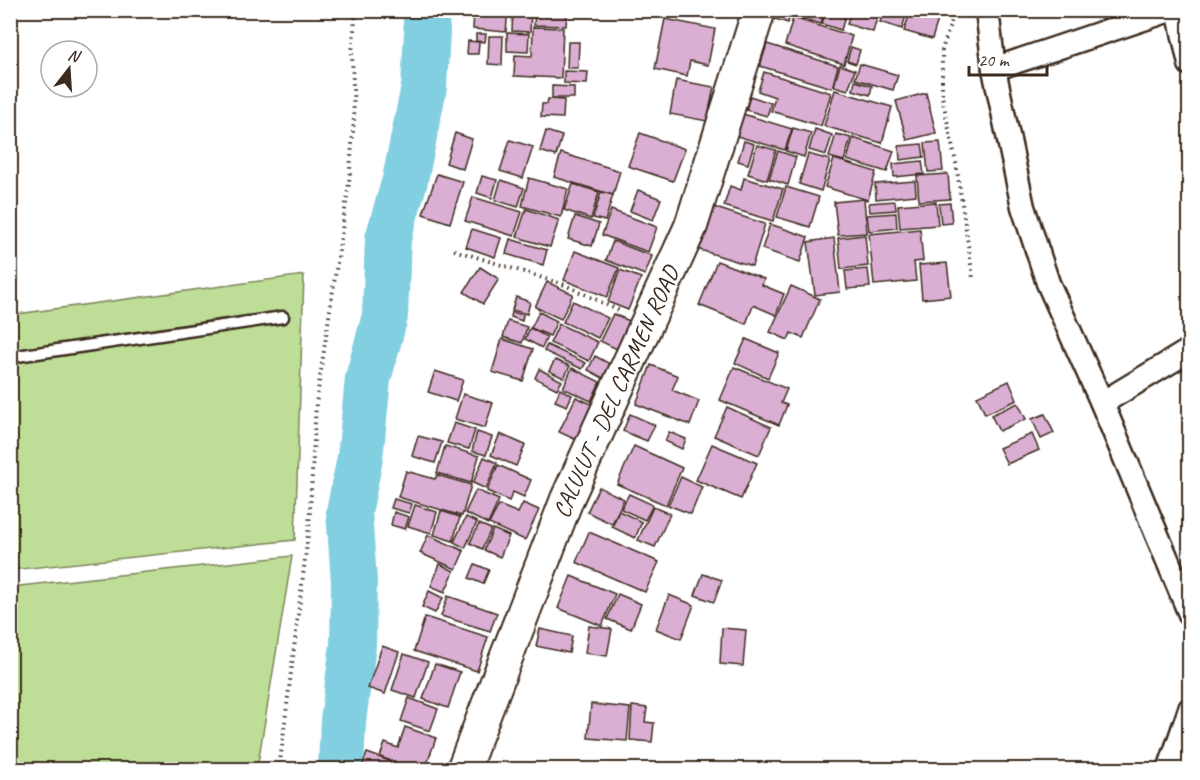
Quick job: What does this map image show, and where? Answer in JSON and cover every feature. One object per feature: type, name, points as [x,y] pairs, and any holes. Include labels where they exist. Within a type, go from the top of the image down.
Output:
[{"type":"main road","name":"CALULUT - DEL CARMEN ROAD","points":[[463,770],[567,499],[691,226],[759,10]]},
{"type":"street","points":[[987,10],[994,69],[1023,207],[1048,283],[1102,403],[1190,614]]},
{"type":"street","points":[[994,69],[1170,10]]},
{"type":"street","points":[[1178,10],[1190,64]]},
{"type":"street","points":[[1102,403],[1190,350]]},
{"type":"street","points":[[1169,770],[1190,709]]},
{"type":"lane","points":[[10,357],[283,317]]},
{"type":"path","points":[[279,770],[309,527],[316,404],[350,183],[354,119],[352,52],[356,10]]},
{"type":"path","points":[[955,10],[942,50],[942,96],[956,163],[973,278]]},
{"type":"path","points":[[454,250],[565,285],[647,324]]},
{"type":"green space","points":[[304,275],[295,540],[11,570],[10,315]]},
{"type":"green space","points":[[292,556],[257,769],[11,769],[11,587]]},
{"type":"building","points":[[474,10],[508,10],[506,32],[473,29]]},
{"type":"building","points":[[513,10],[531,10],[530,32],[512,31]]},
{"type":"building","points":[[535,10],[567,12],[566,26],[534,25]]},
{"type":"building","points":[[771,10],[825,10],[821,24],[790,15],[788,23],[769,17]]},
{"type":"building","points":[[826,10],[847,10],[841,30],[822,24]]},
{"type":"building","points":[[851,10],[879,11],[873,32],[847,24]]},
{"type":"building","points":[[884,10],[907,12],[902,29],[880,22]]},
{"type":"building","points":[[911,10],[941,10],[932,39],[904,31]]},
{"type":"building","points":[[793,18],[852,36],[844,64],[785,45]]},
{"type":"building","points":[[665,19],[715,29],[708,65],[690,61],[687,76],[655,69]]},
{"type":"building","points":[[533,27],[563,28],[561,78],[514,76],[515,55],[532,56]]},
{"type":"building","points":[[507,33],[529,34],[528,52],[507,51]]},
{"type":"building","points":[[476,34],[486,34],[485,42],[476,41]]},
{"type":"building","points":[[489,36],[503,36],[502,65],[488,64]]},
{"type":"building","points":[[468,41],[479,42],[478,54],[467,54]]},
{"type":"building","points":[[568,42],[579,42],[578,68],[567,68]]},
{"type":"building","points":[[767,44],[838,66],[832,88],[760,66]]},
{"type":"building","points":[[851,47],[860,50],[856,64],[847,61]]},
{"type":"building","points":[[860,64],[898,75],[893,90],[855,79]]},
{"type":"building","points":[[840,65],[855,70],[848,90],[834,86]]},
{"type":"building","points":[[564,71],[588,72],[587,84],[564,83]]},
{"type":"building","points":[[764,72],[831,93],[821,126],[771,111],[775,97],[758,91]]},
{"type":"building","points":[[676,80],[714,87],[707,121],[670,114]]},
{"type":"building","points":[[855,81],[872,86],[870,95],[853,90]]},
{"type":"building","points":[[552,86],[574,87],[574,98],[552,98]]},
{"type":"building","points":[[835,90],[892,107],[882,143],[824,126]]},
{"type":"building","points":[[926,93],[936,133],[907,140],[896,101]]},
{"type":"building","points":[[750,96],[771,103],[767,116],[746,110]]},
{"type":"building","points":[[548,99],[564,100],[563,118],[541,117],[542,104],[547,104]]},
{"type":"building","points":[[743,114],[792,129],[785,150],[737,136]]},
{"type":"building","points":[[793,128],[811,133],[804,157],[786,151]]},
{"type":"building","points":[[815,129],[832,135],[826,155],[809,150]]},
{"type":"building","points":[[546,131],[562,136],[556,156],[540,151]]},
{"type":"building","points":[[455,133],[472,139],[463,169],[446,163]]},
{"type":"building","points":[[640,133],[685,149],[673,181],[628,166]]},
{"type":"building","points":[[836,134],[851,138],[844,161],[829,157]]},
{"type":"building","points":[[853,138],[894,151],[887,172],[847,160]]},
{"type":"building","points":[[510,140],[533,147],[523,178],[500,171]]},
{"type":"building","points":[[744,141],[754,144],[748,164],[738,161]]},
{"type":"building","points":[[940,142],[943,171],[928,172],[925,143]]},
{"type":"building","points":[[922,144],[924,157],[900,160],[899,146]]},
{"type":"building","points":[[757,145],[776,150],[767,180],[748,174]]},
{"type":"building","points":[[778,151],[796,157],[788,185],[769,179]]},
{"type":"building","points":[[561,153],[620,171],[613,195],[554,177]]},
{"type":"building","points":[[808,154],[830,160],[821,191],[799,184]]},
{"type":"building","points":[[834,159],[876,172],[868,200],[825,187]]},
{"type":"building","points":[[922,161],[924,174],[894,177],[893,164]]},
{"type":"building","points":[[437,174],[463,182],[450,223],[423,214]]},
{"type":"building","points":[[948,174],[950,199],[919,201],[917,176]]},
{"type":"building","points":[[482,176],[497,180],[492,198],[477,193]]},
{"type":"building","points":[[529,178],[568,189],[561,217],[522,206]]},
{"type":"building","points":[[744,178],[783,189],[773,221],[724,206],[730,186],[741,190]]},
{"type":"building","points":[[501,180],[524,188],[518,207],[495,200]]},
{"type":"building","points":[[915,181],[916,195],[876,199],[875,184]]},
{"type":"building","points":[[573,184],[599,192],[591,219],[564,210]]},
{"type":"building","points":[[786,187],[819,197],[810,227],[777,217]]},
{"type":"building","points":[[638,190],[661,199],[653,220],[630,211]]},
{"type":"building","points":[[601,192],[613,195],[605,221],[593,218]]},
{"type":"building","points":[[473,197],[522,212],[514,236],[465,221]]},
{"type":"building","points":[[864,199],[867,233],[838,235],[834,202]]},
{"type":"building","points":[[895,201],[896,210],[870,212],[869,203]]},
{"type":"building","points":[[936,202],[938,225],[900,228],[898,205]]},
{"type":"building","points":[[950,203],[952,223],[941,224],[939,204]]},
{"type":"building","points":[[710,206],[765,224],[752,266],[697,249]]},
{"type":"building","points":[[526,209],[559,220],[550,247],[517,237]]},
{"type":"building","points":[[611,210],[657,227],[648,252],[602,235]]},
{"type":"building","points":[[896,213],[897,228],[869,231],[867,215]]},
{"type":"building","points":[[575,216],[599,224],[592,246],[568,239]]},
{"type":"building","points":[[770,224],[808,237],[800,262],[762,249]]},
{"type":"building","points":[[472,229],[501,238],[495,257],[466,247]]},
{"type":"building","points":[[920,229],[923,261],[914,262],[916,281],[874,285],[869,234]]},
{"type":"building","points":[[865,235],[868,266],[841,269],[838,238]]},
{"type":"building","points":[[834,238],[840,292],[815,295],[808,242]]},
{"type":"building","points":[[510,239],[547,250],[543,265],[506,254]]},
{"type":"building","points":[[613,241],[652,256],[645,275],[606,260]]},
{"type":"building","points":[[575,251],[619,268],[607,297],[564,280]]},
{"type":"building","points":[[717,261],[764,279],[762,285],[784,294],[776,315],[753,305],[746,324],[699,305]]},
{"type":"building","points":[[947,263],[951,296],[922,299],[919,265]]},
{"type":"building","points":[[480,267],[499,279],[483,304],[464,292]]},
{"type":"building","points":[[868,269],[870,287],[847,289],[845,271]]},
{"type":"building","points":[[620,270],[641,278],[628,310],[608,302]]},
{"type":"building","points":[[547,282],[573,294],[561,319],[535,307]]},
{"type":"building","points":[[791,286],[820,299],[803,338],[791,333],[788,340],[770,332]]},
{"type":"building","points":[[516,297],[530,302],[527,314],[512,310]]},
{"type":"building","points":[[573,301],[608,318],[598,338],[563,322]]},
{"type":"building","points":[[512,312],[523,315],[522,321],[511,317]]},
{"type":"building","points":[[539,312],[557,321],[550,336],[531,328]]},
{"type":"building","points":[[613,314],[632,322],[619,350],[600,341]]},
{"type":"building","points":[[508,321],[527,327],[522,343],[503,337]]},
{"type":"building","points":[[559,324],[598,342],[589,361],[550,343]]},
{"type":"building","points":[[530,328],[547,337],[542,348],[525,339]]},
{"type":"building","points":[[502,339],[533,349],[523,381],[492,372]]},
{"type":"building","points":[[746,339],[779,353],[768,378],[735,363]]},
{"type":"building","points":[[547,345],[586,363],[582,369],[544,351]]},
{"type":"building","points":[[595,356],[610,364],[603,378],[588,370]]},
{"type":"building","points":[[555,360],[570,366],[564,378],[549,371]]},
{"type":"building","points":[[651,365],[678,376],[672,390],[699,401],[690,425],[636,404]]},
{"type":"building","points":[[734,367],[787,389],[781,403],[787,405],[779,425],[720,400]]},
{"type":"building","points":[[572,368],[600,382],[591,401],[563,388]]},
{"type":"building","points":[[539,369],[562,381],[557,389],[535,378]]},
{"type":"building","points":[[435,371],[463,380],[456,401],[428,392]]},
{"type":"building","points":[[1009,381],[1017,400],[985,414],[977,396]]},
{"type":"building","points":[[560,389],[572,395],[567,406],[555,401]]},
{"type":"building","points":[[463,394],[493,403],[485,428],[455,419]]},
{"type":"building","points":[[576,397],[598,407],[581,442],[559,432]]},
{"type":"building","points":[[1018,403],[1026,419],[999,431],[991,415]]},
{"type":"building","points":[[727,407],[771,427],[759,455],[714,436]]},
{"type":"building","points":[[630,414],[655,425],[647,441],[623,431]]},
{"type":"building","points":[[1045,414],[1054,433],[1041,439],[1032,419]]},
{"type":"building","points":[[454,423],[475,430],[469,449],[447,443]]},
{"type":"building","points":[[477,432],[492,437],[486,455],[472,451]]},
{"type":"building","points":[[669,432],[686,439],[682,449],[665,441]]},
{"type":"building","points":[[500,434],[525,445],[516,466],[491,455]]},
{"type":"building","points":[[1032,434],[1039,450],[1007,464],[999,448]]},
{"type":"building","points":[[418,436],[442,442],[435,463],[412,456]]},
{"type":"building","points":[[712,444],[757,463],[741,499],[696,480]]},
{"type":"building","points":[[445,446],[479,456],[471,483],[437,473]]},
{"type":"building","points":[[634,446],[682,468],[666,505],[617,484]]},
{"type":"building","points":[[484,457],[497,463],[486,489],[473,483]]},
{"type":"building","points":[[498,465],[531,480],[524,497],[513,492],[509,501],[487,491]]},
{"type":"building","points":[[406,471],[435,479],[437,475],[471,485],[462,516],[398,497]]},
{"type":"building","points":[[681,477],[702,487],[691,514],[668,505]]},
{"type":"building","points":[[599,487],[624,499],[612,524],[587,512]]},
{"type":"building","points":[[476,490],[499,500],[488,524],[465,513]]},
{"type":"building","points":[[629,494],[653,505],[645,520],[621,509]]},
{"type":"building","points":[[394,499],[412,504],[409,513],[391,508]]},
{"type":"building","points":[[523,503],[539,510],[525,540],[489,524],[499,505],[518,513]]},
{"type":"building","points":[[415,505],[437,512],[431,533],[408,526]]},
{"type":"building","points":[[653,507],[670,514],[655,547],[638,540]]},
{"type":"building","points":[[441,511],[460,517],[453,541],[434,535]]},
{"type":"building","points":[[619,511],[642,522],[635,538],[612,527]]},
{"type":"building","points":[[394,512],[409,517],[405,529],[391,525]]},
{"type":"building","points":[[466,517],[477,522],[465,548],[454,542]]},
{"type":"building","points":[[479,524],[491,529],[482,549],[470,543]]},
{"type":"building","points":[[493,529],[509,536],[500,557],[484,550]]},
{"type":"building","points":[[589,532],[659,562],[645,592],[576,562]]},
{"type":"building","points":[[428,535],[464,551],[456,569],[420,553]]},
{"type":"building","points":[[440,564],[454,571],[445,592],[431,586]]},
{"type":"building","points":[[475,564],[489,570],[483,584],[469,578]]},
{"type":"building","points":[[703,574],[722,580],[714,602],[695,595]]},
{"type":"building","points":[[571,576],[615,594],[602,626],[558,608]]},
{"type":"building","points":[[429,591],[443,598],[435,613],[422,607]]},
{"type":"building","points":[[618,594],[641,604],[631,629],[607,619]]},
{"type":"building","points":[[669,595],[694,605],[681,639],[656,629]]},
{"type":"building","points":[[448,596],[497,613],[490,631],[441,616]]},
{"type":"building","points":[[425,617],[488,637],[477,671],[414,651]]},
{"type":"building","points":[[589,626],[612,629],[607,656],[585,653]]},
{"type":"building","points":[[722,628],[746,630],[743,666],[720,664]]},
{"type":"building","points":[[540,629],[572,636],[569,653],[536,646]]},
{"type":"building","points":[[382,646],[399,652],[385,694],[368,688]]},
{"type":"building","points":[[404,654],[428,662],[416,698],[392,690]]},
{"type":"building","points":[[435,664],[460,672],[448,708],[423,699]]},
{"type":"building","points":[[409,698],[438,709],[430,731],[401,721]]},
{"type":"building","points":[[591,704],[630,708],[627,741],[588,738]]},
{"type":"building","points":[[632,706],[647,708],[645,722],[654,723],[652,742],[630,740]]},
{"type":"building","points":[[405,727],[436,738],[425,770],[418,770],[380,757],[385,743],[398,748]]},
{"type":"building","points":[[367,753],[415,770],[361,770]]},
{"type":"building","points":[[654,766],[667,767],[667,770],[654,770]]},
{"type":"waterway","points":[[341,770],[343,721],[353,645],[354,581],[349,512],[360,458],[368,379],[385,316],[388,239],[405,180],[424,87],[427,31],[425,10]]}]
